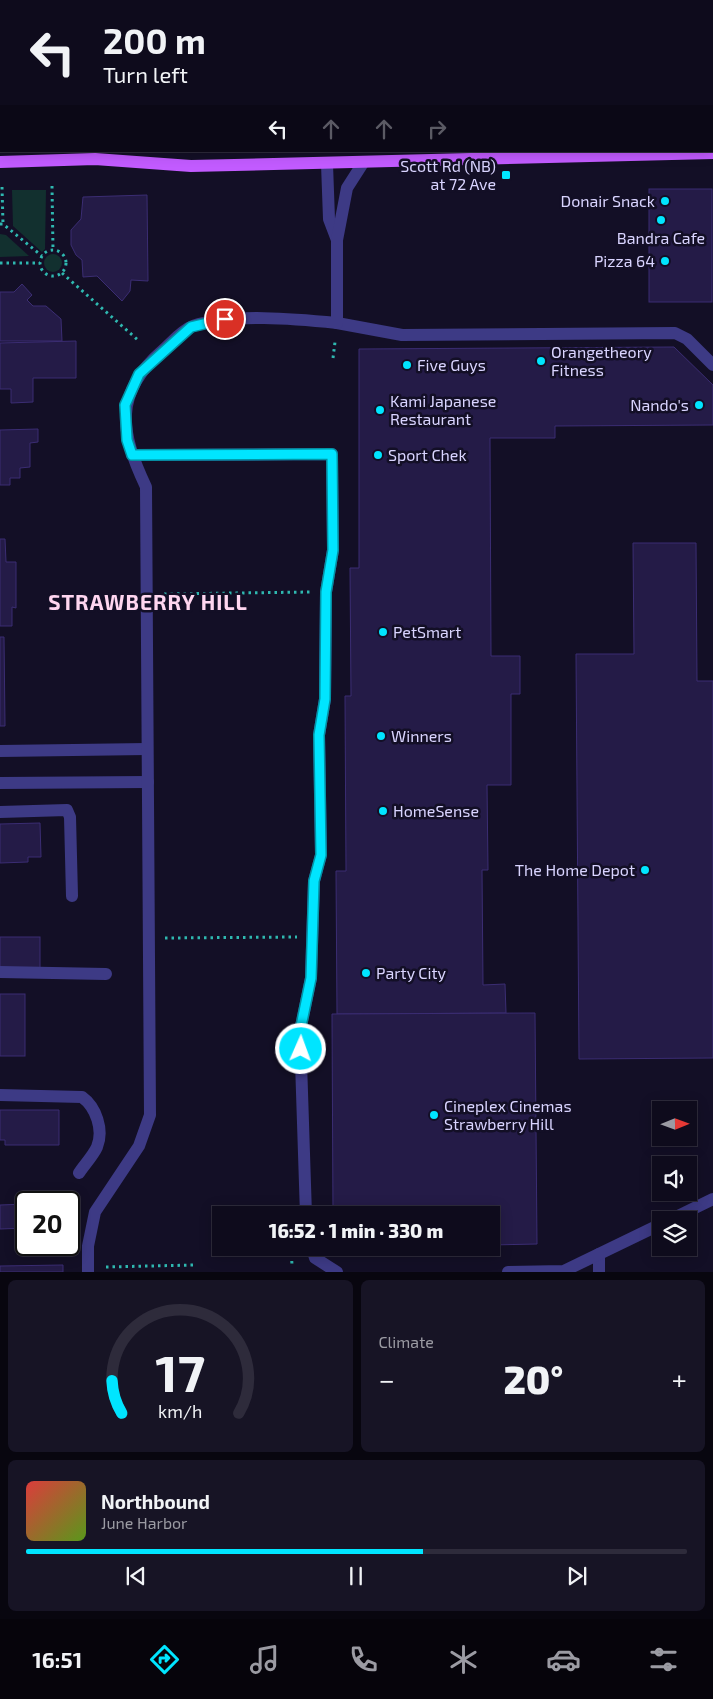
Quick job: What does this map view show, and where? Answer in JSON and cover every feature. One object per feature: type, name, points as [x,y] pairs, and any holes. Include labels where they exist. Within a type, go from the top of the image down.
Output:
[{"type":"main road","points":[[0,162],[95,159],[192,166],[713,153]]},
{"type":"lane","points":[[337,323],[337,240],[348,188],[363,163]]},
{"type":"lane","points":[[327,164],[329,219],[337,240]]},
{"type":"lane","points":[[88,1272],[88,1246],[95,1212],[139,1146],[150,1114],[146,487],[127,440],[125,405],[139,374],[191,327],[225,319],[312,320],[402,335],[675,333],[687,339],[713,365]]},
{"type":"lane","points":[[132,455],[332,454],[333,550],[326,592],[325,699],[319,735],[321,855],[314,881],[311,978],[300,1031],[306,1206]]},
{"type":"lane","points":[[0,751],[147,749]]},
{"type":"lane","points":[[0,783],[148,782]]},
{"type":"lane","points":[[0,812],[66,810],[70,817],[72,896]]},
{"type":"lane","points":[[0,972],[106,974]]},
{"type":"lane","points":[[0,1095],[82,1097],[89,1102],[96,1112],[97,1146],[79,1173]]},
{"type":"lane","points":[[688,1211],[713,1199]]},
{"type":"lane","points":[[508,1272],[564,1270],[652,1228]]},
{"type":"lane","points":[[599,1254],[599,1272]]},
{"type":"lane","points":[[314,1256],[337,1272]]},
{"type":"path","points":[[52,186],[53,250]]},
{"type":"path","points":[[2,187],[2,224],[42,256]]},
{"type":"path","points":[[0,194],[3,200]]},
{"type":"path","points":[[0,215],[3,210]]},
{"type":"path","points":[[53,250],[59,252],[64,257],[66,265],[62,273],[50,276],[42,271],[40,262],[42,256],[46,252],[53,250]]},
{"type":"path","points":[[0,263],[40,262]]},
{"type":"path","points":[[62,273],[139,341]]},
{"type":"path","points":[[333,358],[336,342]]},
{"type":"path","points":[[164,594],[314,592]]},
{"type":"path","points":[[165,938],[298,937]]},
{"type":"path","points":[[292,1256],[292,1264]]},
{"type":"path","points":[[106,1267],[194,1265]]},
{"type":"green space","points":[[12,190],[46,190],[45,249],[42,252],[13,226]]},
{"type":"green space","points":[[0,234],[6,235],[29,256],[0,257]]},
{"type":"green space","points":[[53,254],[59,257],[62,263],[59,269],[53,272],[47,269],[44,263],[47,257]]},
{"type":"building","points":[[649,189],[712,189],[712,302],[649,302]]},
{"type":"building","points":[[147,195],[148,281],[131,280],[130,291],[122,301],[97,276],[83,277],[82,260],[76,255],[71,245],[71,230],[81,219],[83,197]]},
{"type":"building","points":[[22,284],[32,295],[27,300],[33,306],[46,306],[61,319],[62,341],[0,341],[0,292],[14,292]]},
{"type":"building","points":[[76,341],[76,378],[33,378],[33,402],[11,403],[11,389],[0,389],[0,343]]},
{"type":"building","points":[[674,347],[713,385],[713,425],[555,426],[555,438],[490,438],[491,656],[520,656],[520,694],[511,694],[511,785],[487,785],[488,870],[482,870],[483,985],[505,984],[506,1013],[337,1014],[336,871],[346,871],[345,696],[351,696],[350,568],[359,568],[359,349]]},
{"type":"building","points":[[38,429],[38,442],[30,443],[30,467],[20,468],[20,478],[10,478],[10,485],[0,485],[0,430]]},
{"type":"building","points":[[0,539],[5,539],[6,562],[16,562],[16,608],[12,607],[12,626],[0,626]]},
{"type":"building","name":"The Home Depot","points":[[633,543],[696,543],[697,681],[713,681],[713,1058],[579,1059],[576,654],[634,654]]},
{"type":"building","points":[[0,637],[4,637],[5,726],[0,726]]},
{"type":"building","points":[[40,823],[41,857],[28,857],[28,862],[0,863],[0,824]]},
{"type":"building","points":[[0,937],[40,937],[40,969],[0,969]]},
{"type":"building","points":[[0,994],[25,994],[25,1056],[0,1056]]},
{"type":"building","name":"Cineplex Cinemas Strawberry Hill","points":[[535,1013],[537,1244],[500,1245],[500,1206],[333,1206],[332,1014]]},
{"type":"building","points":[[0,1110],[59,1110],[59,1145],[5,1145],[5,1140],[0,1140]]},
{"type":"building","points":[[15,1204],[15,1228],[0,1229],[0,1205]]},
{"type":"building","points":[[63,1265],[63,1272],[0,1272],[0,1266]]},
{"type":"place","name":"Scott Rd (NB) at 72 Ave","points":[[506,175]]},
{"type":"place","name":"Donair Snack","points":[[665,201]]},
{"type":"place","name":"Bandra Cafe","points":[[661,220]]},
{"type":"place","name":"Pizza 64","points":[[665,261]]},
{"type":"place","name":"Orangetheory Fitness","points":[[541,361]]},
{"type":"place","name":"Five Guys","points":[[407,365]]},
{"type":"place","name":"Nando's","points":[[699,405]]},
{"type":"place","name":"Kami Japanese Restaurant","points":[[380,410]]},
{"type":"place","name":"Sport Chek","points":[[378,455]]},
{"type":"place","name":"PetSmart","points":[[383,632]]},
{"type":"place","name":"Winners","points":[[381,736]]},
{"type":"place","name":"HomeSense","points":[[383,811]]},
{"type":"place","name":"The Home Depot","points":[[645,870]]},
{"type":"place","name":"Party City","points":[[366,973]]},
{"type":"place","name":"Cineplex Cinemas Strawberry Hill","points":[[434,1115]]},
{"type":"district","name":"STRAWBERRY HILL","points":[[148,603]]},
{"type":"route","points":[[225,319],[191,327],[139,374],[125,405],[127,440],[132,455],[332,454],[333,550],[326,592],[325,699],[319,735],[321,855],[314,881],[311,978],[300,1031],[301,1049]]}]
